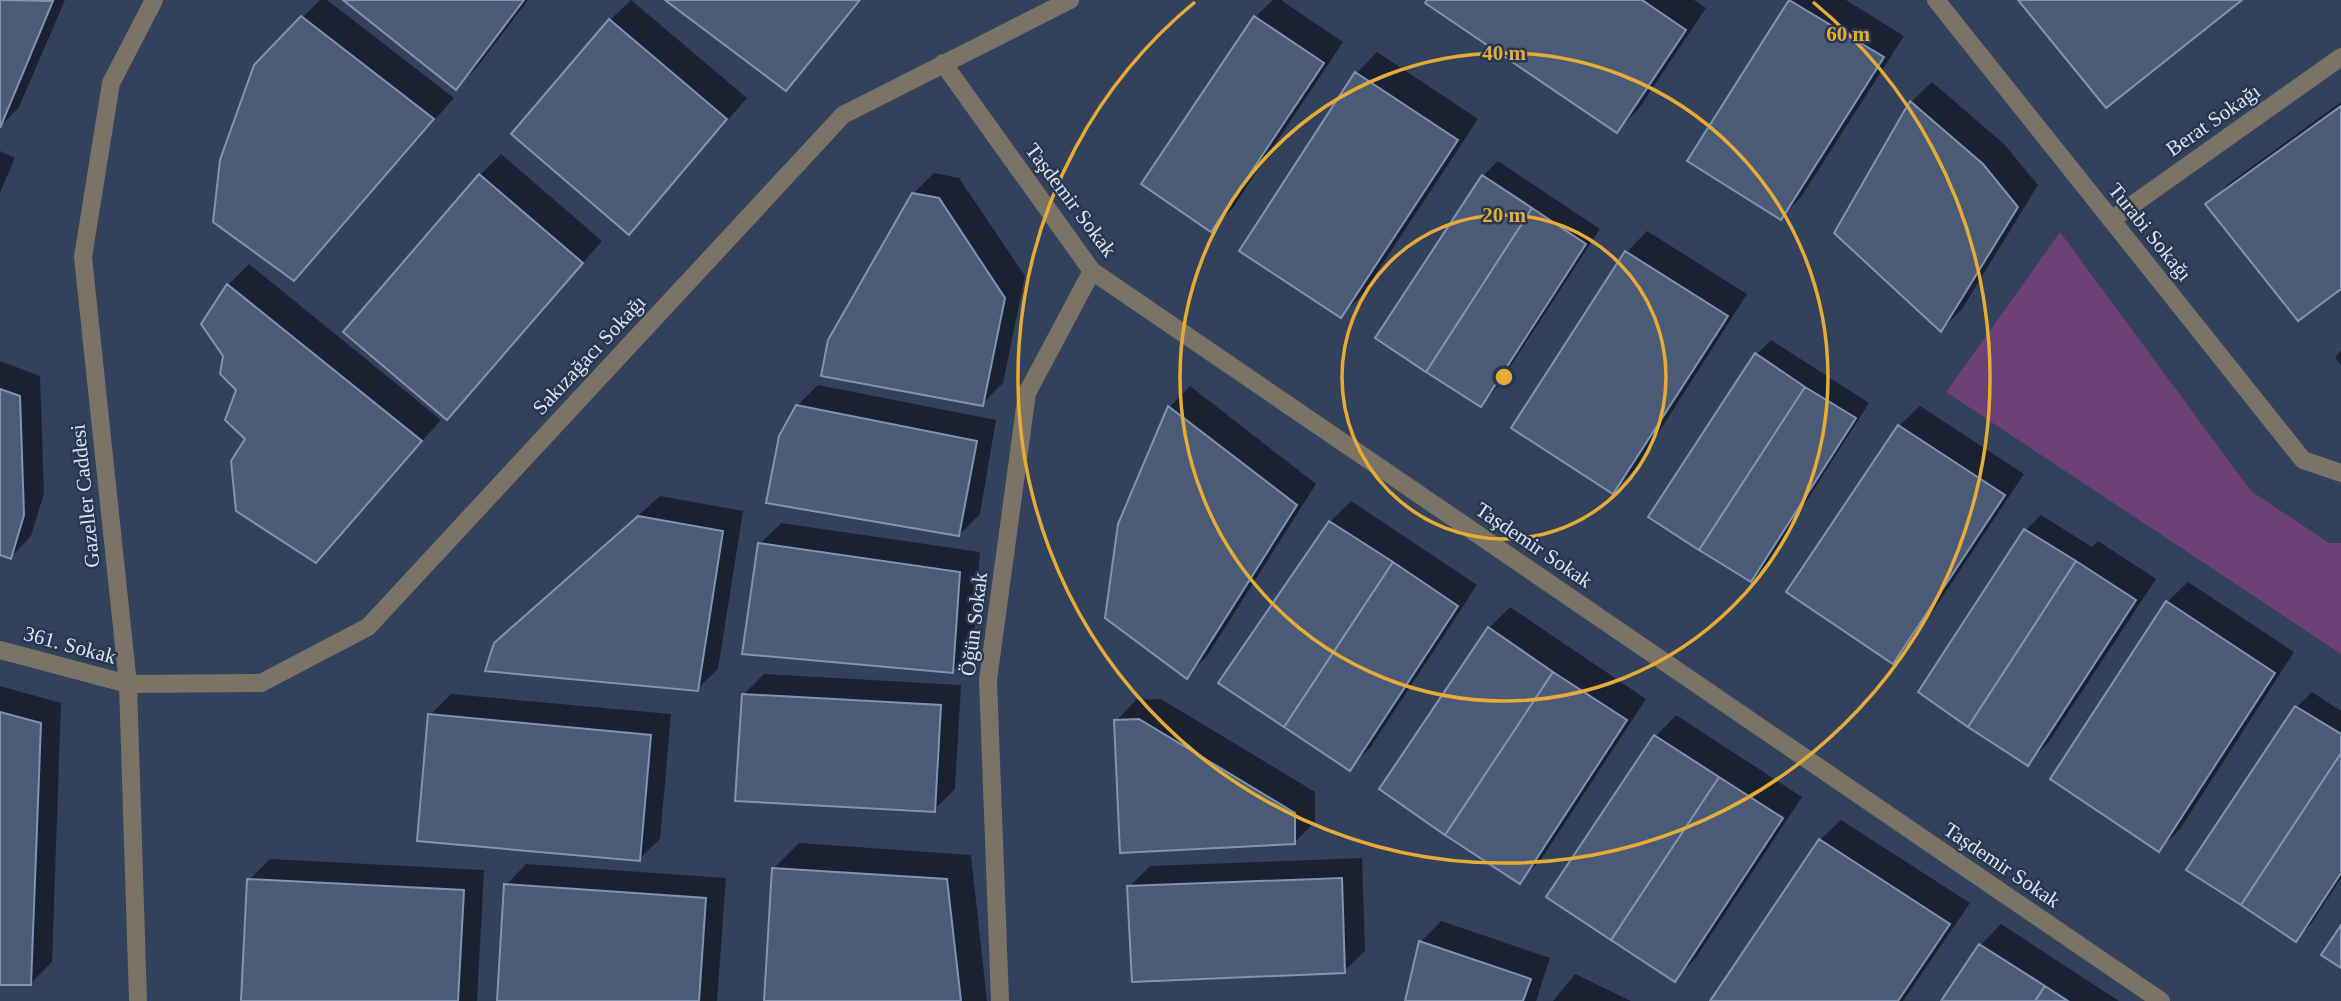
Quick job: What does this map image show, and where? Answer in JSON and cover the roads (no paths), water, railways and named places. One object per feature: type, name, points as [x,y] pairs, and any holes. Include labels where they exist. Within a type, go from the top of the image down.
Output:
[{"type":"street","name":"Gazeller Caddesi","points":[[138,1001],[128,684],[82,257],[111,83],[154,0]]},
{"type":"street","name":"Sakızağacı Sokağı","points":[[128,684],[261,683],[368,627],[843,114],[1070,0]]},
{"type":"street","name":"Turabi Sokağı","points":[[1936,0],[2302,460],[2341,473]]},
{"type":"street","name":"Berat Sokağı","points":[[2111,220],[2341,57]]},
{"type":"street","name":"Taşdemir Sokak","points":[[943,63],[1092,271],[2161,1001]]},
{"type":"street","name":"Öğün Sokak","points":[[1000,1001],[988,680],[1027,393],[1092,271]]},
{"type":"street","name":"361. Sokak","points":[[0,650],[128,684]]}]
